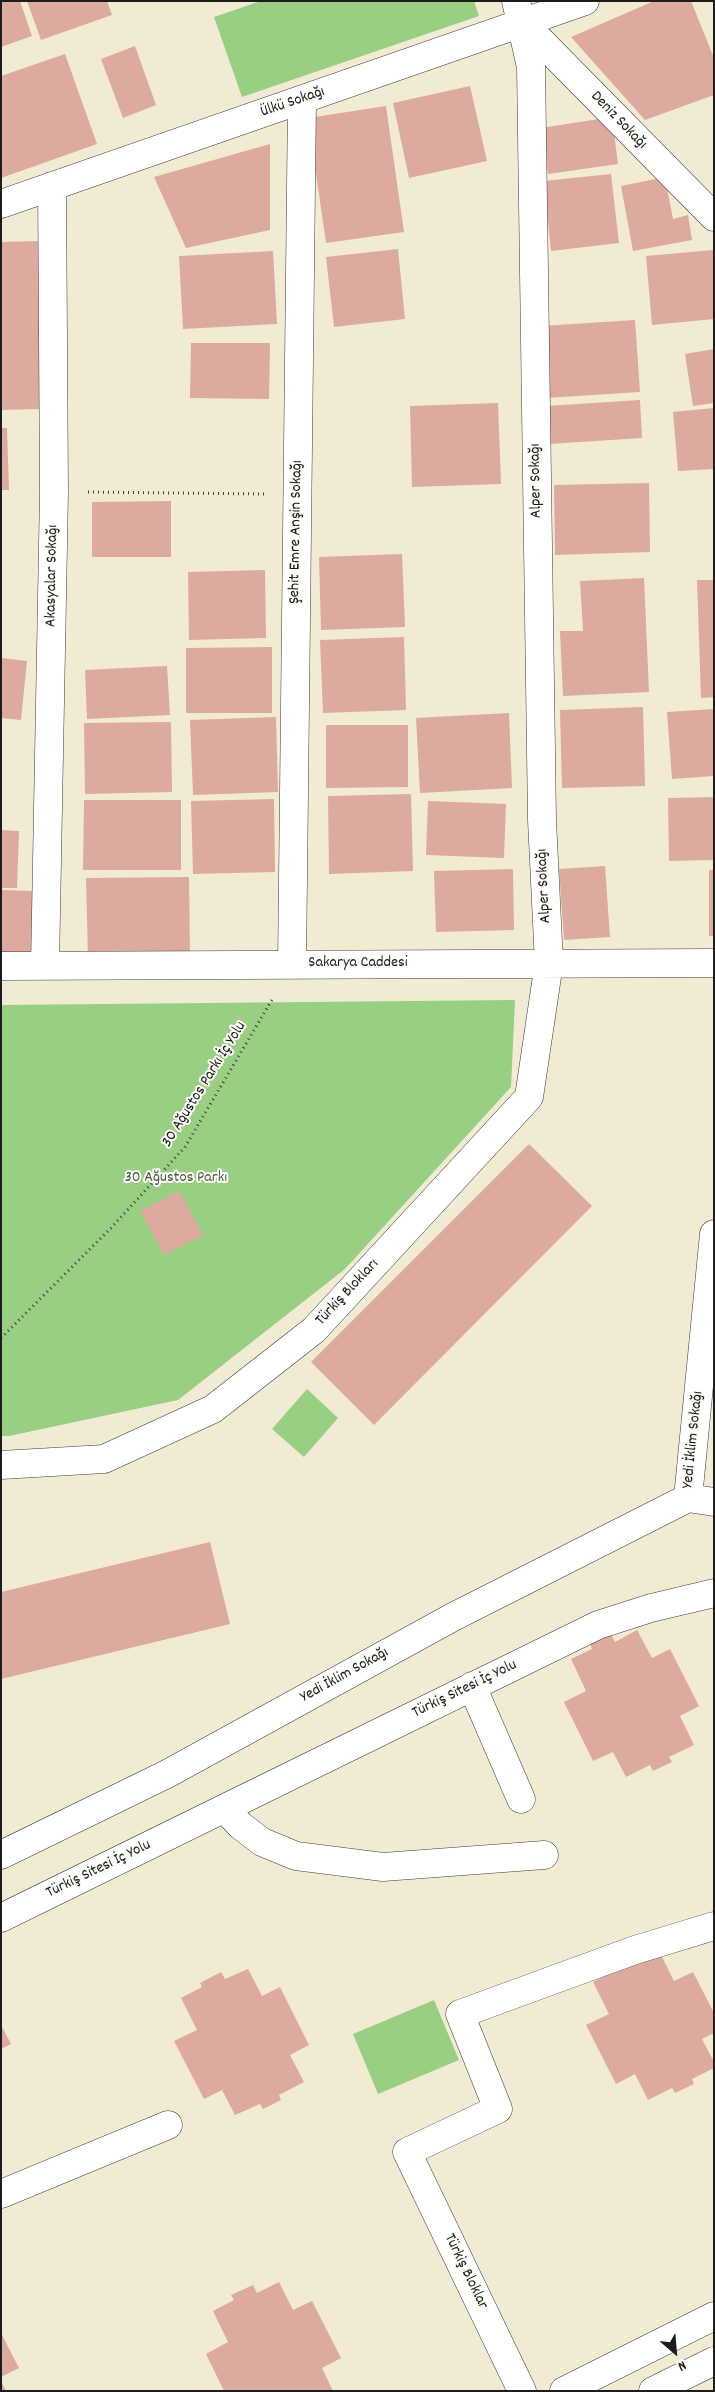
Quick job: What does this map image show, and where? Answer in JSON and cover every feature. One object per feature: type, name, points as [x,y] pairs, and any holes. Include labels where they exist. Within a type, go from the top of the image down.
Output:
[{"type":"street","name":"Ülkü Sokağı","points":[[1,204],[302,100],[519,12],[585,1]]},
{"type":"street","name":"Deniz Sokağı","points":[[519,12],[714,217]]},
{"type":"street","name":"Alper Sokağı","points":[[519,12],[531,67],[542,820],[549,963]]},
{"type":"street","name":"Şehit Emre Anşin Sokağı","points":[[292,965],[302,100]]},
{"type":"street","name":"Akasyalar Sokağı","points":[[45,966],[54,492],[52,186]]},
{"type":"street","name":"Sakarya Caddesi","points":[[1,966],[714,962]]},
{"type":"street","name":"Türkiş Blokları","points":[[1,1465],[104,1459],[213,1409],[314,1330],[529,1097],[549,963]]},
{"type":"street","name":"Yedi İklim Sokağı","points":[[1,1855],[167,1774],[453,1617],[701,1500],[714,1234]]},
{"type":"street","name":"Türkiş Sitesi İç Yolu","points":[[1,1918],[598,1625],[651,1608],[714,1594]]},
{"type":"street","points":[[472,1686],[521,1799]]},
{"type":"street","points":[[225,1809],[241,1826],[262,1842],[296,1856],[383,1867],[544,1855]]},
{"type":"street","name":"Türkiş Bloklar","points":[[522,2391],[407,2152],[498,2109],[460,2014],[635,1950],[714,1926]]},
{"type":"street","points":[[1,2194],[168,2125]]},
{"type":"street","points":[[564,2391],[714,2316]]},
{"type":"street","points":[[654,2391],[714,2361]]},
{"type":"path","points":[[54,492],[297,494]]},
{"type":"path","name":"30 Ağustos Parkı İç Yolu","points":[[1,1338],[112,1227],[185,1147],[292,965]]},
{"type":"green space","points":[[261,1],[474,1],[479,16],[242,97],[214,17]]},
{"type":"green space","name":"30 Ağustos Parkı","points":[[515,1000],[511,1087],[345,1269],[178,1400],[9,1436],[1,1436],[1,1005]]},
{"type":"green space","points":[[307,1389],[338,1418],[304,1457],[272,1429]]},
{"type":"green space","points":[[434,2000],[459,2060],[378,2094],[353,2034]]},
{"type":"building","points":[[1,1],[20,1],[32,36],[1,47]]},
{"type":"building","points":[[27,1],[107,1],[112,15],[41,40]]},
{"type":"building","points":[[654,1],[691,1],[714,58],[714,95],[645,120],[571,37]]},
{"type":"building","points":[[135,46],[156,105],[123,118],[101,59]]},
{"type":"building","points":[[65,54],[97,144],[1,178],[1,76]]},
{"type":"building","points":[[470,86],[487,161],[409,178],[393,103]]},
{"type":"building","points":[[386,106],[404,232],[326,243],[308,118]]},
{"type":"building","points":[[612,117],[618,164],[548,174],[541,128]]},
{"type":"building","points":[[270,144],[270,230],[186,248],[154,177]]},
{"type":"building","points":[[611,174],[619,243],[551,251],[544,181]]},
{"type":"building","points":[[665,177],[673,219],[688,215],[692,240],[633,251],[621,186]]},
{"type":"building","points":[[38,241],[41,409],[1,410],[1,242]]},
{"type":"building","points":[[398,249],[405,319],[334,327],[326,257]]},
{"type":"building","points":[[713,250],[714,319],[652,325],[646,256]]},
{"type":"building","points":[[273,251],[277,324],[183,329],[179,256]]},
{"type":"building","points":[[635,320],[640,392],[546,398],[541,326]]},
{"type":"building","points":[[191,343],[270,343],[269,399],[190,398]]},
{"type":"building","points":[[714,349],[714,403],[693,406],[685,354]]},
{"type":"building","points":[[640,400],[642,438],[549,444],[547,406]]},
{"type":"building","points":[[498,403],[501,484],[412,487],[410,406]]},
{"type":"building","points":[[714,408],[714,469],[678,471],[673,412]]},
{"type":"building","points":[[1,428],[7,428],[9,490],[1,490]]},
{"type":"building","points":[[649,483],[650,552],[555,555],[554,485]]},
{"type":"building","points":[[171,501],[171,557],[92,557],[92,502]]},
{"type":"building","points":[[402,554],[405,627],[321,630],[319,557]]},
{"type":"building","points":[[265,570],[266,638],[189,640],[188,572]]},
{"type":"building","points":[[644,578],[649,692],[563,696],[560,631],[583,631],[580,581]]},
{"type":"building","points":[[697,580],[714,580],[714,697],[701,698]]},
{"type":"building","points":[[404,637],[406,710],[323,713],[320,640]]},
{"type":"building","points":[[272,647],[272,713],[186,713],[186,648]]},
{"type":"building","points":[[1,658],[27,661],[21,720],[1,718]]},
{"type":"building","points":[[167,666],[170,715],[87,719],[85,670]]},
{"type":"building","points":[[643,707],[645,786],[562,788],[560,710]]},
{"type":"building","points":[[714,709],[714,776],[672,779],[667,712]]},
{"type":"building","points":[[509,713],[512,788],[420,793],[416,718]]},
{"type":"building","points":[[276,717],[278,792],[193,795],[190,720]]},
{"type":"building","points":[[171,722],[172,792],[85,794],[84,723]]},
{"type":"building","points":[[326,725],[408,725],[408,787],[326,788]]},
{"type":"building","points":[[411,794],[413,871],[329,874],[328,796]]},
{"type":"building","points":[[714,797],[714,860],[669,861],[668,798]]},
{"type":"building","points":[[274,799],[275,872],[193,874],[191,801]]},
{"type":"building","points":[[84,800],[181,800],[181,870],[83,870]]},
{"type":"building","points":[[428,801],[506,804],[504,858],[426,855]]},
{"type":"building","points":[[1,830],[19,831],[17,888],[1,888]]},
{"type":"building","points":[[605,866],[610,937],[564,940],[559,869]]},
{"type":"building","points":[[513,869],[514,930],[436,932],[434,871]]},
{"type":"building","points":[[709,870],[714,870],[714,936],[709,936]]},
{"type":"building","points":[[189,877],[190,957],[88,959],[86,878]]},
{"type":"building","points":[[1,890],[33,891],[31,959],[1,958]]},
{"type":"building","points":[[529,1144],[592,1206],[374,1425],[311,1362]]},
{"type":"building","points":[[179,1191],[203,1235],[164,1255],[140,1211]]},
{"type":"building","points":[[210,1542],[230,1624],[1,1679],[1,1592]]},
{"type":"building","points":[[637,1630],[652,1658],[670,1649],[699,1706],[680,1716],[694,1745],[669,1757],[672,1762],[653,1771],[650,1765],[626,1777],[613,1752],[593,1761],[564,1702],[586,1691],[571,1659],[592,1649],[590,1644],[611,1634],[615,1642]]},
{"type":"building","points":[[660,1953],[674,1981],[693,1972],[714,2013],[714,2033],[702,2039],[714,2062],[714,2068],[692,2079],[694,2084],[675,2093],[672,2088],[648,2100],[635,2074],[616,2084],[586,2025],[609,2014],[593,1982],[614,1971],[633,1956],[638,1964]]},
{"type":"building","points":[[248,1969],[262,1996],[280,1987],[309,2045],[290,2055],[304,2082],[279,2095],[281,2100],[263,2109],[260,2104],[235,2115],[222,2090],[204,2099],[174,2041],[197,2030],[181,1998],[202,1987],[200,1983],[221,1972],[225,1979]]},
{"type":"building","points":[[1,2025],[11,2044],[1,2049]]},
{"type":"building","points":[[279,2282],[293,2310],[312,2301],[341,2358],[322,2368],[333,2391],[224,2391],[206,2354],[228,2342],[213,2311],[234,2300],[231,2295],[253,2285],[257,2293]]},
{"type":"building","points":[[1,2333],[19,2368],[1,2377]]},
{"type":"building","points":[[1,2381],[6,2391],[1,2391]]}]
